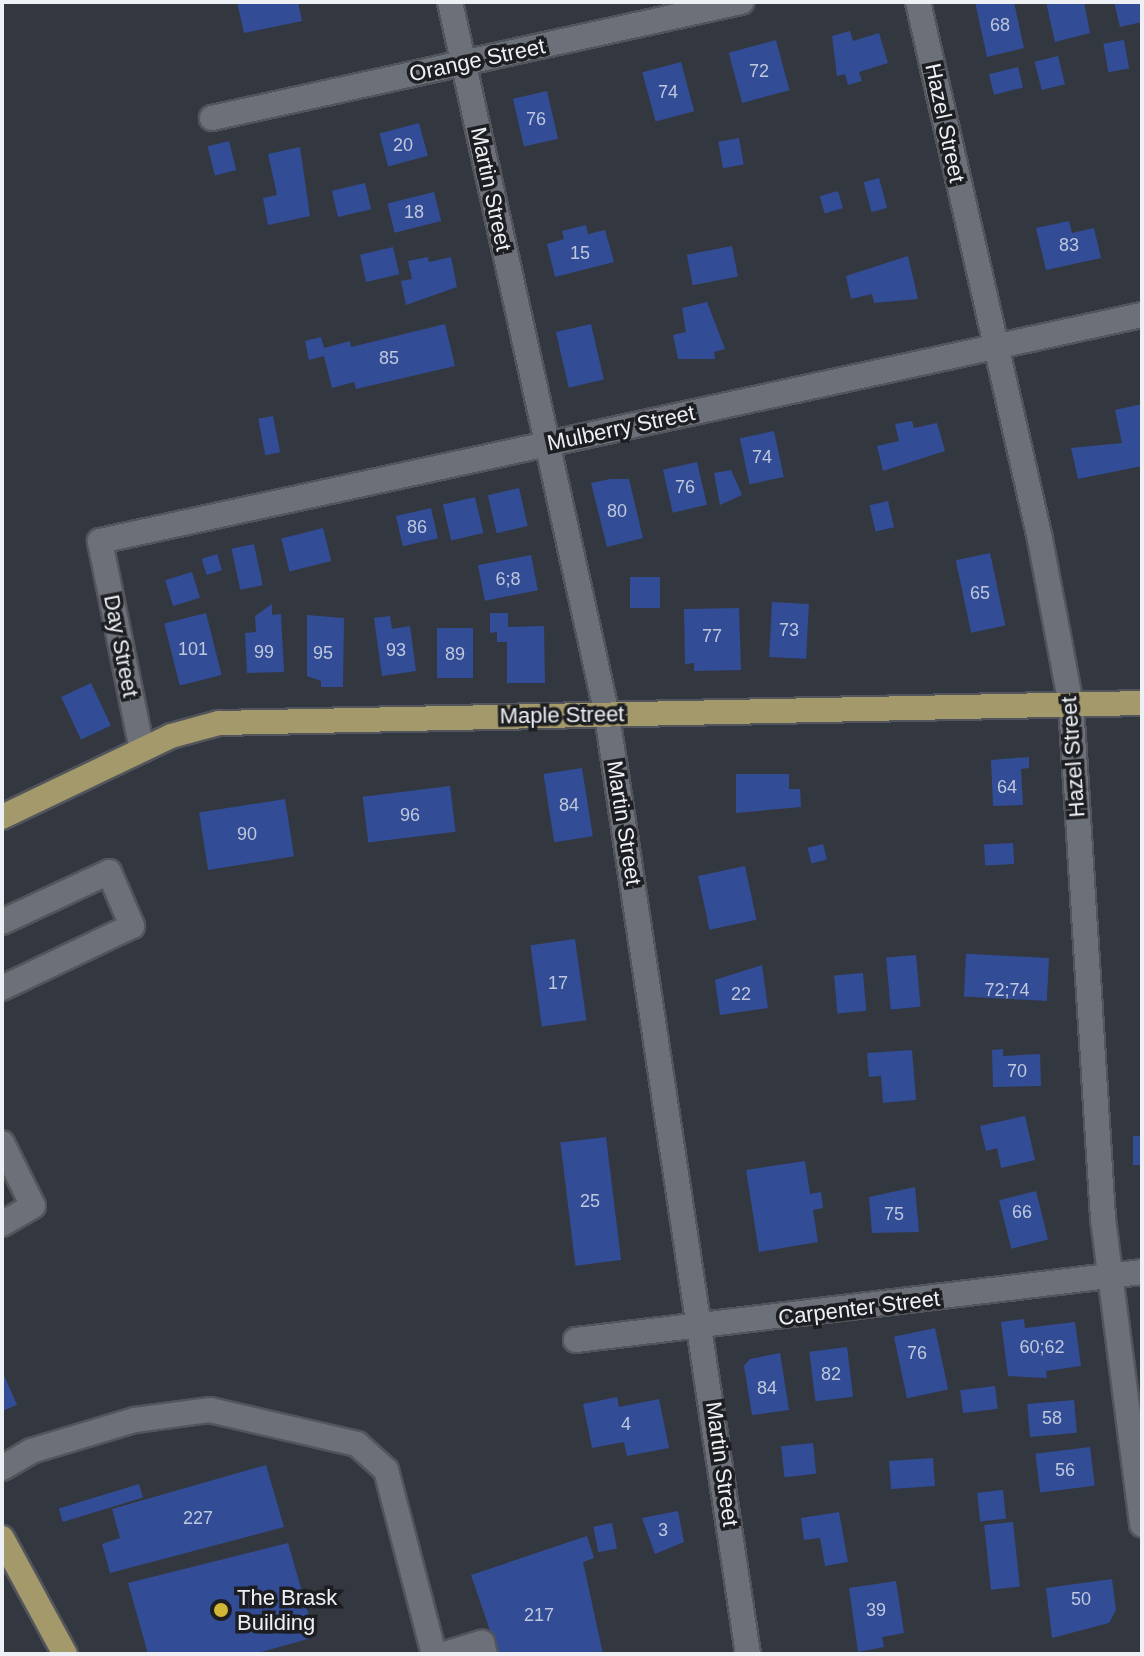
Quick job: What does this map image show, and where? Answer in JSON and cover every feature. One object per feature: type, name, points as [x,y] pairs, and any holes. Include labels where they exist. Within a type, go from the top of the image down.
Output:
[{"type":"main road","name":"Maple Street","points":[[2,817],[142,750],[219,723],[1142,703]]},
{"type":"main road","points":[[2,1538],[65,1654]]},
{"type":"street","name":"Martin Street","points":[[450,2],[607,715],[703,1328],[748,1654]]},
{"type":"street","name":"Orange Street","points":[[212,118],[741,2]]},
{"type":"street","name":"Hazel Street","points":[[918,2],[993,347],[1040,539],[1071,704],[1109,1276],[1142,1525]]},
{"type":"street","name":"Mulberry Street","points":[[100,541],[1142,315]]},
{"type":"street","name":"Day Street","points":[[100,541],[142,750]]},
{"type":"street","points":[[2,922],[109,872],[132,926],[2,988]]},
{"type":"street","points":[[2,1143],[33,1206],[2,1224]]},
{"type":"street","name":"Carpenter Street","points":[[576,1340],[703,1328],[1142,1272]]},
{"type":"street","points":[[2,1468],[31,1451],[135,1420],[210,1410],[357,1444],[386,1470],[434,1654]]},
{"type":"street","points":[[445,1654],[482,1643],[485,1654]]},
{"type":"building","points":[[237,2],[298,2],[302,21],[244,33]]},
{"type":"building","points":[[975,2],[1014,2],[1024,48],[987,57]]},
{"type":"building","points":[[1046,2],[1084,2],[1090,33],[1055,42]]},
{"type":"building","points":[[1114,2],[1142,2],[1142,22],[1120,27]]},
{"type":"building","points":[[850,31],[853,41],[879,33],[888,63],[859,72],[862,81],[848,85],[845,74],[837,76],[832,36]]},
{"type":"building","points":[[776,40],[789,90],[742,103],[729,53]]},
{"type":"building","points":[[1124,40],[1129,69],[1108,72],[1103,44]]},
{"type":"building","points":[[1058,56],[1065,84],[1042,90],[1035,62]]},
{"type":"building","points":[[681,62],[694,111],[656,122],[642,72]]},
{"type":"building","points":[[1018,67],[1023,87],[994,95],[989,74]]},
{"type":"building","points":[[547,91],[558,139],[524,147],[513,99]]},
{"type":"building","points":[[419,123],[428,156],[388,166],[379,134]]},
{"type":"building","points":[[739,138],[744,165],[723,168],[718,142]]},
{"type":"building","points":[[229,141],[236,170],[215,175],[208,146]]},
{"type":"building","points":[[300,147],[310,216],[268,225],[263,198],[277,195],[268,154]]},
{"type":"building","points":[[879,178],[887,208],[872,212],[864,182]]},
{"type":"building","points":[[365,183],[371,209],[338,217],[332,191]]},
{"type":"building","points":[[838,191],[843,208],[825,214],[820,196]]},
{"type":"building","points":[[434,192],[441,221],[395,233],[387,204]]},
{"type":"building","points":[[1069,221],[1072,233],[1094,228],[1101,258],[1046,270],[1036,228]]},
{"type":"building","points":[[586,225],[588,234],[605,230],[614,262],[555,277],[547,244],[564,239],[562,231]]},
{"type":"building","points":[[732,246],[738,276],[693,285],[687,255]]},
{"type":"building","points":[[393,247],[399,274],[366,282],[360,255]]},
{"type":"building","points":[[908,256],[918,299],[874,303],[872,294],[851,299],[846,276]]},
{"type":"building","points":[[428,257],[429,262],[451,257],[457,287],[406,305],[401,281],[412,279],[408,261]]},
{"type":"building","points":[[707,302],[725,349],[714,352],[715,359],[678,359],[673,335],[686,332],[682,308]]},
{"type":"building","points":[[445,324],[455,366],[356,389],[354,382],[332,388],[324,356],[309,360],[305,341],[321,337],[324,348],[350,341],[351,347]]},
{"type":"building","points":[[591,324],[604,380],[569,388],[556,332]]},
{"type":"building","points":[[1142,404],[1142,466],[1078,479],[1071,448],[1122,443],[1115,410]]},
{"type":"building","points":[[273,416],[280,452],[265,455],[258,419]]},
{"type":"building","points":[[912,421],[914,428],[937,423],[945,451],[883,471],[877,446],[899,441],[895,424]]},
{"type":"building","points":[[774,431],[784,477],[750,484],[740,438]]},
{"type":"building","points":[[697,462],[707,505],[673,513],[663,470]]},
{"type":"building","points":[[731,470],[742,495],[720,505],[714,473]]},
{"type":"building","points":[[629,479],[643,538],[607,547],[591,483]]},
{"type":"building","points":[[519,488],[528,526],[497,533],[488,495]]},
{"type":"building","points":[[475,497],[483,533],[451,540],[443,504]]},
{"type":"building","points":[[888,501],[894,527],[876,532],[869,505]]},
{"type":"building","points":[[431,508],[438,538],[403,546],[396,516]]},
{"type":"building","points":[[323,528],[331,561],[290,571],[281,538]]},
{"type":"building","points":[[254,544],[263,585],[240,590],[232,549]]},
{"type":"building","points":[[990,553],[1005,625],[971,633],[956,560]]},
{"type":"building","points":[[217,554],[222,570],[207,575],[202,559]]},
{"type":"building","points":[[531,555],[538,590],[485,601],[478,565]]},
{"type":"building","points":[[192,572],[200,598],[173,606],[165,580]]},
{"type":"building","points":[[630,577],[660,577],[660,608],[630,608]]},
{"type":"building","points":[[772,602],[809,604],[806,659],[769,657]]},
{"type":"building","points":[[272,604],[272,615],[281,614],[284,672],[247,673],[245,633],[256,632],[255,616]]},
{"type":"building","points":[[739,608],[741,670],[694,671],[694,663],[685,664],[684,609]]},
{"type":"building","points":[[206,613],[221,675],[180,686],[164,623]]},
{"type":"building","points":[[490,613],[508,613],[508,627],[544,626],[545,683],[507,683],[507,642],[497,642],[497,632],[490,633]]},
{"type":"building","points":[[307,615],[344,618],[343,687],[321,687],[321,681],[307,676]]},
{"type":"building","points":[[390,616],[392,629],[410,626],[416,671],[382,676],[374,618]]},
{"type":"building","points":[[437,628],[473,628],[473,678],[437,678]]},
{"type":"building","points":[[91,683],[111,726],[81,740],[61,697]]},
{"type":"building","points":[[1029,757],[1029,768],[1021,769],[1023,805],[993,806],[991,760]]},
{"type":"building","points":[[582,768],[593,836],[554,842],[543,774]]},
{"type":"building","points":[[736,774],[789,774],[789,789],[800,789],[801,807],[736,813]]},
{"type":"building","points":[[450,786],[456,832],[368,842],[363,797]]},
{"type":"building","points":[[285,799],[294,856],[208,870],[199,813]]},
{"type":"building","points":[[1013,843],[1014,864],[985,865],[984,845]]},
{"type":"building","points":[[823,844],[827,860],[811,863],[807,848]]},
{"type":"building","points":[[745,866],[756,920],[709,930],[698,876]]},
{"type":"building","points":[[575,939],[586,1020],[542,1026],[530,945]]},
{"type":"building","points":[[966,954],[1049,958],[1047,1001],[964,997]]},
{"type":"building","points":[[916,955],[921,1007],[891,1009],[886,958]]},
{"type":"building","points":[[762,965],[768,1008],[720,1015],[715,980]]},
{"type":"building","points":[[863,973],[866,1011],[837,1013],[834,976]]},
{"type":"building","points":[[1003,1049],[1003,1056],[1040,1054],[1041,1086],[993,1087],[992,1050]]},
{"type":"building","points":[[912,1050],[916,1100],[883,1103],[881,1076],[869,1077],[867,1053]]},
{"type":"building","points":[[1025,1116],[1035,1160],[1001,1168],[997,1148],[986,1151],[980,1126]]},
{"type":"building","points":[[1133,1136],[1142,1136],[1142,1165],[1133,1165]]},
{"type":"building","points":[[606,1137],[621,1260],[575,1266],[560,1143]]},
{"type":"building","points":[[805,1161],[810,1194],[821,1192],[823,1208],[813,1210],[818,1242],[759,1252],[746,1170]]},
{"type":"building","points":[[915,1187],[919,1232],[872,1233],[869,1197]]},
{"type":"building","points":[[1036,1191],[1048,1240],[1011,1249],[999,1200]]},
{"type":"building","points":[[1024,1319],[1025,1328],[1075,1322],[1081,1366],[1046,1371],[1047,1378],[1008,1376],[1001,1322]]},
{"type":"building","points":[[935,1328],[948,1390],[907,1398],[894,1337]]},
{"type":"building","points":[[847,1347],[853,1397],[815,1401],[809,1352]]},
{"type":"building","points":[[780,1353],[789,1410],[752,1415],[744,1366],[750,1359]]},
{"type":"building","points":[[2,1371],[17,1405],[2,1411]]},
{"type":"building","points":[[995,1386],[998,1409],[963,1413],[960,1390]]},
{"type":"building","points":[[617,1397],[619,1407],[659,1399],[669,1448],[627,1456],[624,1442],[592,1448],[583,1404]]},
{"type":"building","points":[[1074,1400],[1077,1433],[1030,1437],[1027,1404]]},
{"type":"building","points":[[813,1443],[816,1474],[784,1477],[781,1446]]},
{"type":"building","points":[[1090,1447],[1095,1486],[1040,1492],[1035,1454]]},
{"type":"building","points":[[933,1458],[935,1486],[891,1489],[889,1461]]},
{"type":"building","points":[[266,1465],[284,1527],[110,1573],[102,1544],[120,1538],[112,1509]]},
{"type":"building","points":[[139,1484],[143,1497],[63,1522],[59,1509]]},
{"type":"building","points":[[1003,1490],[1006,1519],[980,1522],[977,1493]]},
{"type":"building","points":[[678,1511],[684,1542],[655,1554],[642,1518]]},
{"type":"building","points":[[839,1512],[848,1562],[825,1566],[820,1538],[804,1540],[801,1518]]},
{"type":"building","points":[[1013,1522],[1020,1587],[991,1590],[984,1525]]},
{"type":"building","points":[[612,1523],[617,1549],[598,1552],[593,1527]]},
{"type":"building","points":[[587,1536],[594,1558],[583,1562],[603,1654],[498,1654],[471,1575]]},
{"type":"building","name":"The Brask Building","points":[[288,1543],[315,1637],[254,1654],[148,1654],[128,1583]]},
{"type":"building","points":[[1112,1579],[1116,1610],[1109,1623],[1052,1638],[1046,1588]]},
{"type":"building","points":[[896,1581],[904,1633],[882,1637],[884,1647],[858,1652],[849,1588]]},
{"type":"place","name":"The Brask Building","points":[[221,1610]]}]
